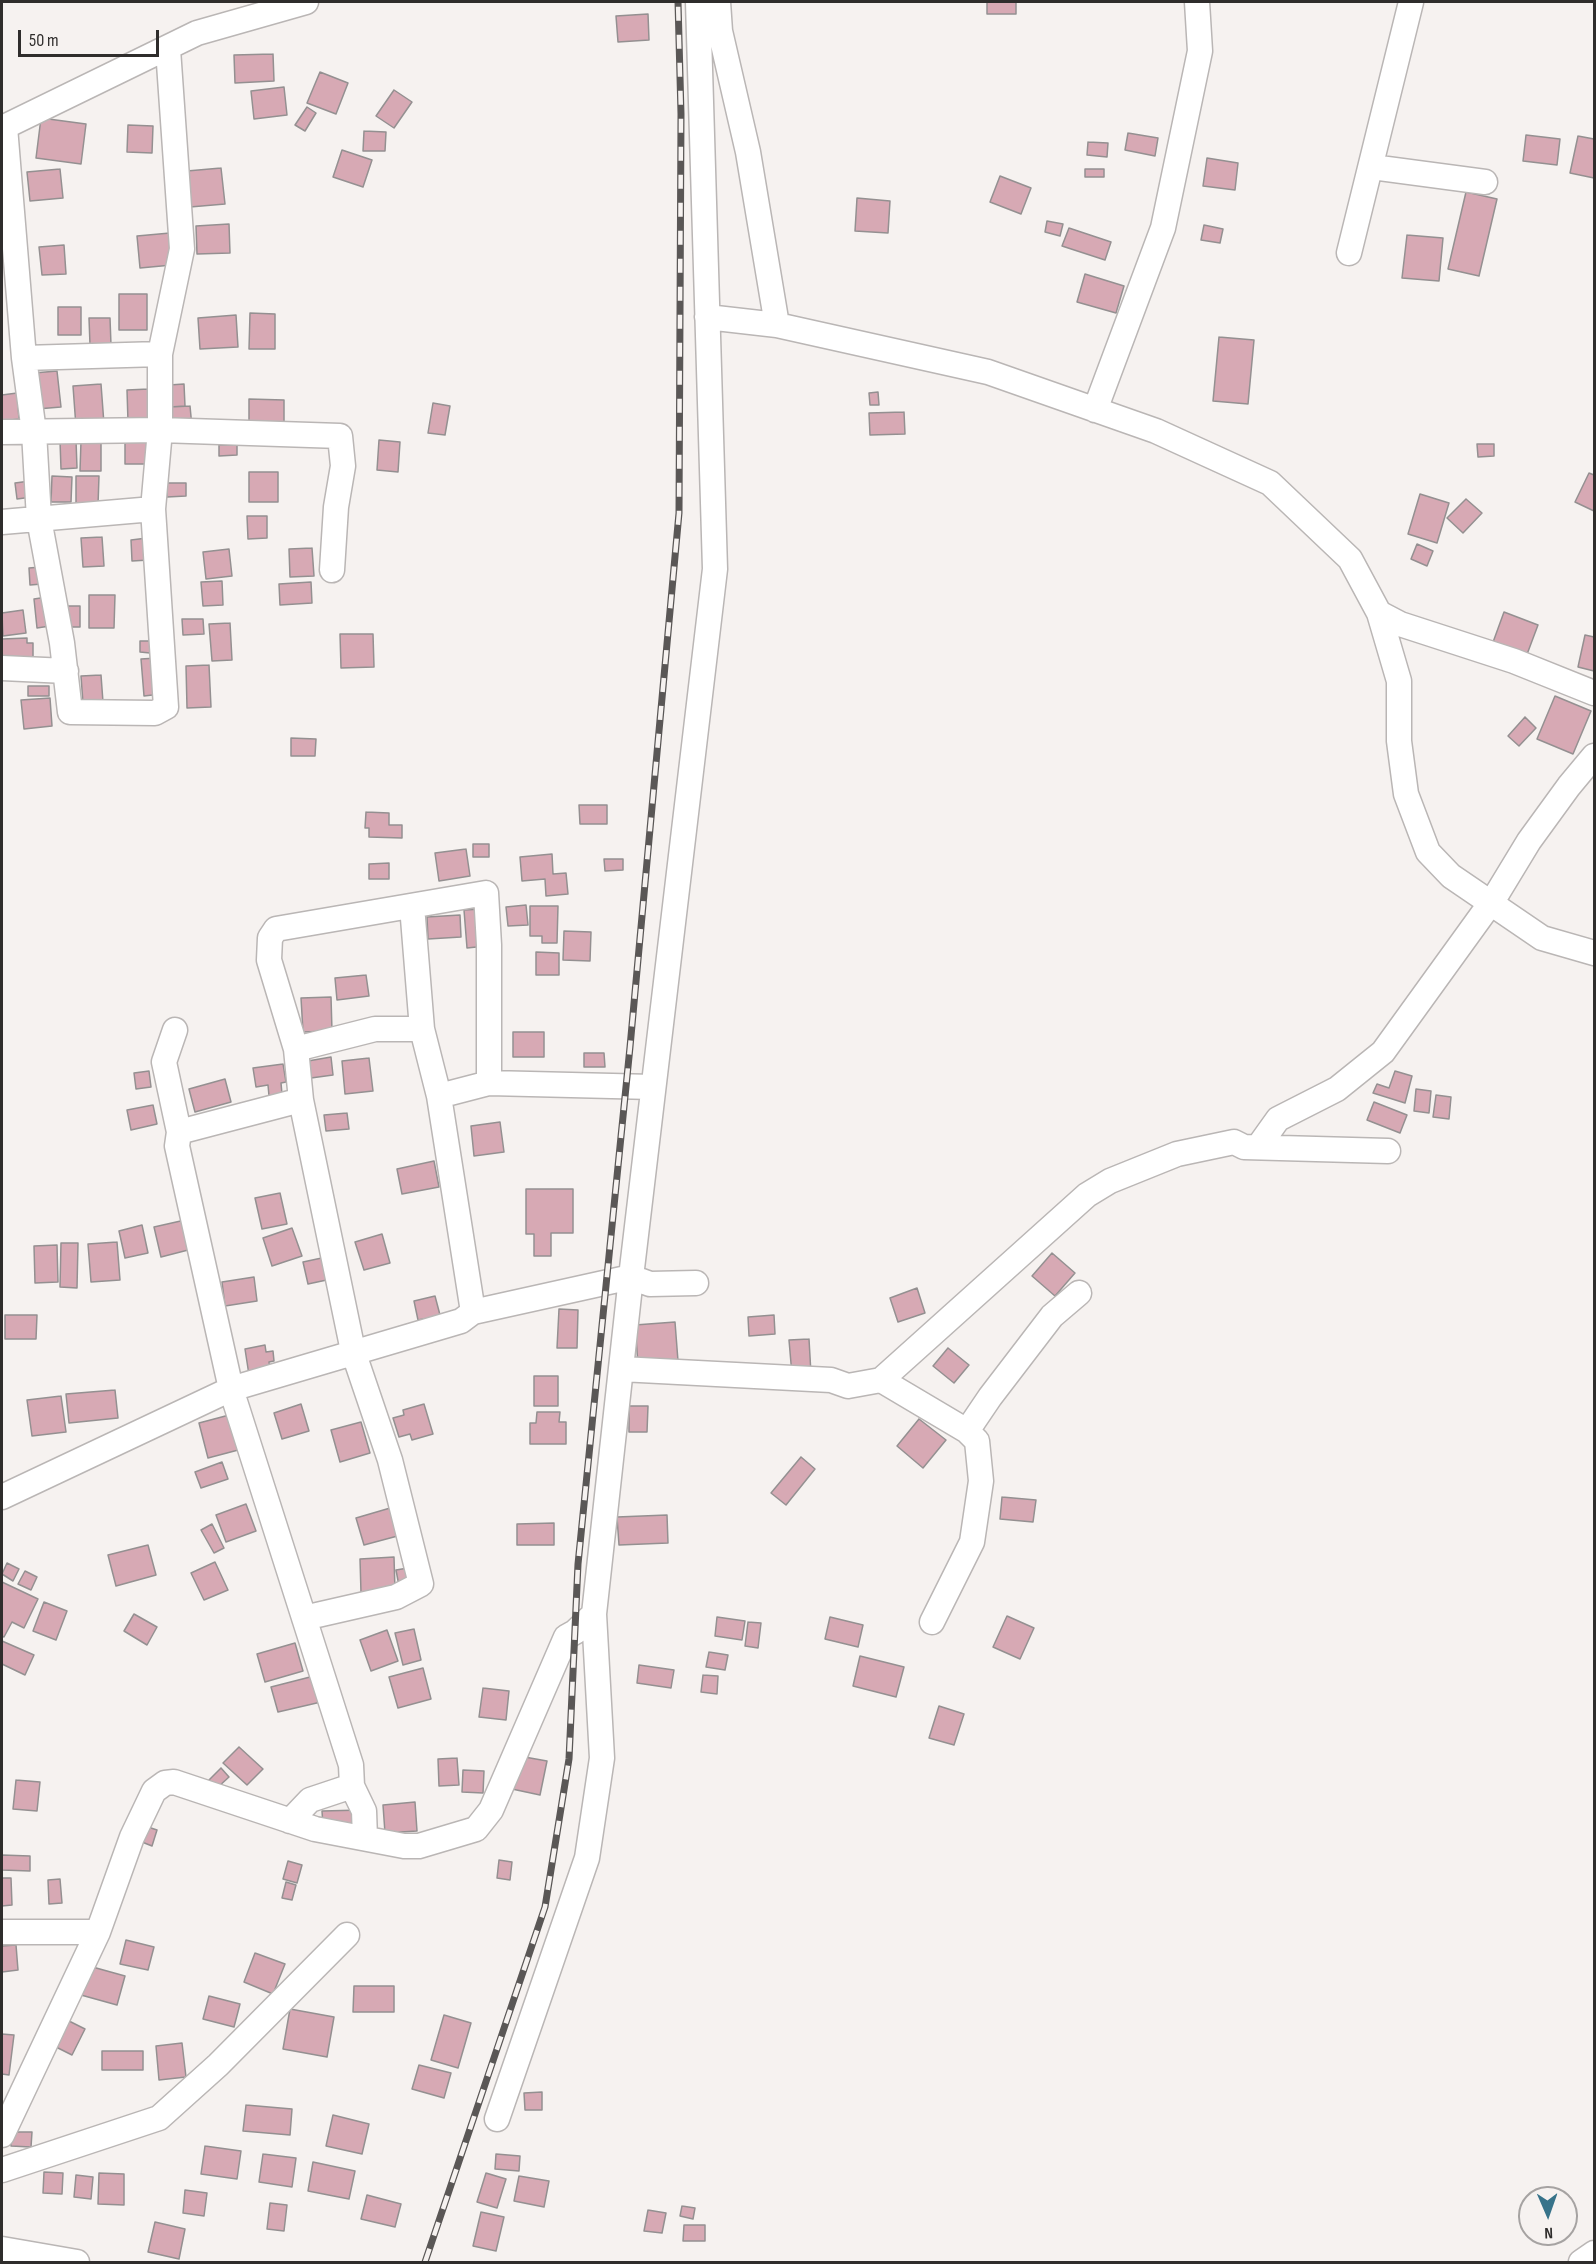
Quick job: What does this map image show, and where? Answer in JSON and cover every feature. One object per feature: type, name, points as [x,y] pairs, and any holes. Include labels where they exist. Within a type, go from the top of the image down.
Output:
[{"type":"street","points":[[168,49],[183,249],[160,354],[160,430],[153,509],[166,707],[155,713],[70,712],[66,671],[39,519],[34,432],[24,358],[3,127],[197,33],[306,2]]},
{"type":"street","points":[[497,2119],[587,1858],[602,1758],[594,1614],[653,1087],[715,569],[698,2]]},
{"type":"street","points":[[718,2],[720,31],[747,152],[777,325]]},
{"type":"street","points":[[1095,410],[1163,228],[1200,51],[1197,2]]},
{"type":"street","points":[[1349,253],[1411,2]]},
{"type":"street","points":[[701,124],[732,89]]},
{"type":"street","points":[[1372,167],[1485,182]]},
{"type":"street","points":[[707,317],[777,325],[988,372],[1155,431],[1270,483],[1350,559],[1379,613],[1399,681],[1399,741],[1406,794],[1428,852],[1451,876],[1542,938],[1594,953]]},
{"type":"street","points":[[24,358],[160,354]]},
{"type":"street","points":[[2,432],[160,430],[340,436],[342,466],[336,507],[332,570]]},
{"type":"street","points":[[2,522],[153,509]]},
{"type":"street","points":[[1379,613],[1400,624],[1514,661],[1594,693]]},
{"type":"street","points":[[2,668],[66,671]]},
{"type":"street","points":[[1258,1147],[1278,1119],[1337,1089],[1383,1052],[1491,903],[1529,841],[1594,756]]},
{"type":"street","points":[[304,1618],[396,1598],[421,1584],[390,1460],[353,1352],[301,1100],[296,1049],[269,960],[270,938],[276,929],[486,893],[489,945],[489,1083]]},
{"type":"street","points":[[412,906],[422,1029],[439,1096],[473,1312]]},
{"type":"street","points":[[296,1049],[375,1029],[422,1029]]},
{"type":"street","points":[[175,1030],[164,1062],[179,1132],[177,1146],[231,1389],[351,1764],[352,1786],[364,1811],[365,1838]]},
{"type":"street","points":[[439,1096],[489,1083],[653,1087]]},
{"type":"street","points":[[179,1132],[301,1100]]},
{"type":"street","points":[[621,1368],[831,1380],[848,1386],[881,1380],[1087,1195],[1110,1181],[1178,1154],[1234,1142],[1244,1147],[1388,1151]]},
{"type":"street","points":[[2,1497],[231,1389],[461,1321],[473,1312],[631,1277],[650,1284],[696,1283]]},
{"type":"street","points":[[967,1431],[1052,1316],[1079,1293]]},
{"type":"street","points":[[881,1380],[967,1431],[977,1441],[981,1481],[972,1542],[932,1622]]},
{"type":"street","points":[[2,2135],[98,1932],[132,1838],[154,1791],[165,1783],[174,1782],[315,1828],[404,1846],[419,1846],[476,1829],[491,1810],[566,1637],[594,1614]]},
{"type":"street","points":[[290,1821],[310,1800],[352,1786]]},
{"type":"street","points":[[2,1932],[98,1932]]},
{"type":"street","points":[[2,2170],[159,2118],[218,2065],[347,1935]]},
{"type":"street","points":[[2,2248],[77,2262]]},
{"type":"street","points":[[1581,2262],[1594,2253]]},
{"type":"building","points":[[987,2],[1016,2],[1016,14],[987,14]]},
{"type":"building","points":[[648,14],[649,40],[618,42],[616,16]]},
{"type":"building","points":[[273,54],[274,81],[235,83],[234,55]]},
{"type":"building","points":[[320,72],[348,83],[336,114],[307,103]]},
{"type":"building","points":[[284,87],[287,115],[254,119],[251,91]]},
{"type":"building","points":[[394,90],[412,102],[394,128],[376,116]]},
{"type":"building","points":[[307,107],[316,113],[305,131],[295,125]]},
{"type":"building","points":[[41,118],[86,124],[81,164],[36,158]]},
{"type":"building","points":[[128,125],[153,126],[152,153],[127,152]]},
{"type":"building","points":[[364,131],[386,132],[385,151],[363,151]]},
{"type":"building","points":[[1128,133],[1158,138],[1155,156],[1125,150]]},
{"type":"building","points":[[1526,135],[1560,139],[1557,165],[1523,161]]},
{"type":"building","points":[[1578,136],[1594,139],[1594,178],[1570,173]]},
{"type":"building","points":[[1088,142],[1108,143],[1107,157],[1087,155]]},
{"type":"building","points":[[342,150],[372,160],[363,187],[333,177]]},
{"type":"building","points":[[1207,158],[1238,163],[1235,190],[1203,186]]},
{"type":"building","points":[[221,168],[225,204],[190,207],[187,171]]},
{"type":"building","points":[[60,169],[63,198],[30,201],[27,172]]},
{"type":"building","points":[[1085,169],[1104,169],[1104,177],[1085,177]]},
{"type":"building","points":[[1000,176],[1031,188],[1021,214],[990,202]]},
{"type":"building","points":[[1466,192],[1497,199],[1479,276],[1448,269]]},
{"type":"building","points":[[857,198],[890,201],[888,233],[855,231]]},
{"type":"building","points":[[1047,221],[1063,224],[1060,236],[1045,232]]},
{"type":"building","points":[[229,224],[230,253],[197,254],[196,226]]},
{"type":"building","points":[[1204,225],[1223,229],[1220,243],[1201,240]]},
{"type":"building","points":[[1069,228],[1111,242],[1105,260],[1062,246]]},
{"type":"building","points":[[170,233],[172,265],[140,268],[137,236]]},
{"type":"building","points":[[1407,235],[1443,238],[1439,281],[1402,278]]},
{"type":"building","points":[[64,245],[66,274],[42,275],[39,247]]},
{"type":"building","points":[[1085,274],[1124,286],[1116,313],[1077,302]]},
{"type":"building","points":[[119,294],[147,294],[147,330],[119,330]]},
{"type":"building","points":[[58,307],[81,307],[81,335],[58,335]]},
{"type":"building","points":[[250,313],[275,314],[275,349],[249,349]]},
{"type":"building","points":[[236,315],[238,347],[200,349],[198,318]]},
{"type":"building","points":[[89,318],[110,318],[111,345],[90,345]]},
{"type":"building","points":[[1219,337],[1254,340],[1248,404],[1213,401]]},
{"type":"building","points":[[57,371],[61,407],[37,409],[34,373]]},
{"type":"building","points":[[101,384],[104,424],[76,427],[73,386]]},
{"type":"building","points":[[184,384],[185,406],[170,407],[169,385]]},
{"type":"building","points":[[149,389],[151,421],[128,422],[127,390]]},
{"type":"building","points":[[878,392],[879,405],[870,405],[869,393]]},
{"type":"building","points":[[17,393],[19,419],[2,421],[2,395]]},
{"type":"building","points":[[249,399],[284,400],[284,424],[249,423]]},
{"type":"building","points":[[433,403],[450,406],[445,435],[428,433]]},
{"type":"building","points":[[190,406],[192,427],[172,428],[170,407]]},
{"type":"building","points":[[904,412],[905,434],[870,435],[869,413]]},
{"type":"building","points":[[76,440],[77,468],[61,469],[60,441]]},
{"type":"building","points":[[379,440],[400,442],[398,472],[377,470]]},
{"type":"building","points":[[81,441],[101,441],[101,471],[80,471]]},
{"type":"building","points":[[125,442],[152,442],[152,464],[125,464]]},
{"type":"building","points":[[1477,444],[1494,444],[1494,456],[1478,457]]},
{"type":"building","points":[[219,445],[237,445],[237,455],[219,456]]},
{"type":"building","points":[[249,472],[278,472],[278,502],[249,502]]},
{"type":"building","points":[[1589,473],[1594,475],[1594,511],[1575,502]]},
{"type":"building","points":[[52,476],[72,477],[71,502],[51,502]]},
{"type":"building","points":[[76,476],[99,476],[98,505],[76,504]]},
{"type":"building","points":[[30,481],[32,497],[17,499],[15,483]]},
{"type":"building","points":[[167,483],[186,483],[186,496],[167,497]]},
{"type":"building","points":[[1420,494],[1449,503],[1437,543],[1408,534]]},
{"type":"building","points":[[1466,499],[1482,513],[1463,533],[1447,518]]},
{"type":"building","points":[[247,516],[267,516],[267,538],[248,539]]},
{"type":"building","points":[[102,537],[104,566],[83,567],[81,538]]},
{"type":"building","points":[[147,538],[149,560],[132,561],[131,540]]},
{"type":"building","points":[[1417,544],[1433,551],[1427,566],[1411,559]]},
{"type":"building","points":[[312,548],[314,576],[290,577],[289,549]]},
{"type":"building","points":[[229,549],[232,576],[206,579],[203,552]]},
{"type":"building","points":[[41,567],[42,584],[30,585],[29,568]]},
{"type":"building","points":[[222,581],[223,605],[203,606],[201,582]]},
{"type":"building","points":[[311,582],[312,603],[280,605],[279,584]]},
{"type":"building","points":[[89,595],[115,595],[114,628],[89,628]]},
{"type":"building","points":[[47,597],[50,626],[37,628],[34,599]]},
{"type":"building","points":[[63,606],[80,606],[80,627],[64,627]]},
{"type":"building","points":[[23,610],[26,633],[3,636],[2,613]]},
{"type":"building","points":[[1504,612],[1538,625],[1526,657],[1492,645]]},
{"type":"building","points":[[182,619],[203,619],[204,634],[183,635]]},
{"type":"building","points":[[230,623],[232,660],[212,661],[209,624]]},
{"type":"building","points":[[340,634],[373,634],[374,667],[341,668]]},
{"type":"building","points":[[1585,635],[1594,637],[1594,671],[1578,667]]},
{"type":"building","points":[[27,638],[27,643],[33,643],[33,658],[2,658],[2,639]]},
{"type":"building","points":[[140,641],[151,641],[150,653],[140,652]]},
{"type":"building","points":[[157,658],[161,694],[144,696],[141,659]]},
{"type":"building","points":[[209,665],[211,707],[187,708],[186,666]]},
{"type":"building","points":[[101,675],[103,702],[83,703],[81,676]]},
{"type":"building","points":[[28,686],[49,686],[49,696],[28,696]]},
{"type":"building","points":[[1555,696],[1591,711],[1573,754],[1537,739]]},
{"type":"building","points":[[50,698],[52,726],[24,729],[21,700]]},
{"type":"building","points":[[1525,717],[1536,728],[1519,746],[1508,736]]},
{"type":"building","points":[[291,738],[316,739],[315,756],[291,756]]},
{"type":"building","points":[[579,805],[607,805],[607,824],[580,824]]},
{"type":"building","points":[[366,812],[389,813],[389,825],[402,825],[402,838],[369,837],[369,828],[365,828]]},
{"type":"building","points":[[473,844],[489,844],[489,857],[473,857]]},
{"type":"building","points":[[466,849],[470,876],[439,881],[435,853]]},
{"type":"building","points":[[552,854],[553,874],[566,873],[568,894],[546,896],[545,879],[522,881],[520,857]]},
{"type":"building","points":[[604,859],[623,859],[623,870],[605,871]]},
{"type":"building","points":[[389,863],[389,879],[369,879],[369,864]]},
{"type":"building","points":[[526,905],[528,925],[508,926],[506,907]]},
{"type":"building","points":[[530,906],[558,906],[557,943],[542,943],[542,936],[530,936]]},
{"type":"building","points":[[483,909],[486,946],[467,948],[464,910]]},
{"type":"building","points":[[460,915],[461,937],[428,939],[427,917]]},
{"type":"building","points":[[564,931],[591,932],[590,961],[563,960]]},
{"type":"building","points":[[536,952],[559,953],[559,975],[536,975]]},
{"type":"building","points":[[366,975],[369,996],[337,1000],[335,978]]},
{"type":"building","points":[[331,997],[332,1031],[303,1032],[301,998]]},
{"type":"building","points":[[513,1032],[544,1032],[544,1057],[513,1057]]},
{"type":"building","points":[[584,1053],[604,1053],[605,1067],[584,1067]]},
{"type":"building","points":[[331,1057],[333,1075],[311,1078],[308,1061]]},
{"type":"building","points":[[369,1058],[373,1091],[345,1094],[342,1061]]},
{"type":"building","points":[[283,1064],[286,1082],[281,1083],[282,1094],[269,1096],[268,1085],[256,1087],[253,1068]]},
{"type":"building","points":[[149,1071],[151,1087],[136,1089],[134,1073]]},
{"type":"building","points":[[1395,1071],[1412,1076],[1405,1103],[1373,1093],[1377,1084],[1389,1088]]},
{"type":"building","points":[[225,1079],[231,1102],[195,1112],[189,1089]]},
{"type":"building","points":[[1416,1089],[1431,1091],[1429,1113],[1414,1111]]},
{"type":"building","points":[[1436,1095],[1451,1097],[1449,1119],[1433,1117]]},
{"type":"building","points":[[1374,1102],[1407,1115],[1400,1133],[1367,1120]]},
{"type":"building","points":[[153,1105],[157,1124],[131,1130],[127,1110]]},
{"type":"building","points":[[347,1113],[349,1129],[326,1131],[324,1115]]},
{"type":"building","points":[[500,1122],[504,1152],[474,1156],[471,1126]]},
{"type":"building","points":[[434,1161],[439,1187],[402,1194],[397,1169]]},
{"type":"building","points":[[526,1189],[573,1189],[573,1233],[551,1233],[551,1256],[534,1256],[534,1234],[526,1234]]},
{"type":"building","points":[[280,1193],[287,1224],[262,1229],[255,1198]]},
{"type":"building","points":[[185,1220],[192,1249],[161,1257],[154,1227]]},
{"type":"building","points":[[142,1225],[148,1253],[125,1258],[119,1231]]},
{"type":"building","points":[[292,1228],[302,1256],[272,1266],[263,1238]]},
{"type":"building","points":[[382,1234],[390,1263],[364,1270],[355,1242]]},
{"type":"building","points":[[117,1242],[120,1280],[91,1282],[88,1244]]},
{"type":"building","points":[[61,1243],[78,1243],[77,1288],[60,1287]]},
{"type":"building","points":[[57,1245],[58,1282],[35,1283],[34,1246]]},
{"type":"building","points":[[1052,1253],[1075,1273],[1055,1296],[1032,1276]]},
{"type":"building","points":[[331,1256],[336,1278],[308,1284],[303,1262]]},
{"type":"building","points":[[254,1277],[257,1301],[225,1306],[222,1282]]},
{"type":"building","points":[[917,1288],[925,1313],[898,1322],[890,1298]]},
{"type":"building","points":[[435,1296],[440,1315],[432,1317],[434,1323],[424,1325],[423,1319],[418,1320],[414,1301]]},
{"type":"building","points":[[559,1309],[578,1310],[577,1348],[557,1348]]},
{"type":"building","points":[[5,1315],[37,1315],[36,1339],[5,1339]]},
{"type":"building","points":[[774,1315],[775,1334],[749,1336],[748,1317]]},
{"type":"building","points":[[675,1322],[678,1361],[638,1364],[635,1325]]},
{"type":"building","points":[[809,1339],[811,1374],[792,1375],[789,1340]]},
{"type":"building","points":[[265,1345],[266,1352],[273,1351],[274,1361],[269,1362],[270,1371],[249,1375],[245,1349]]},
{"type":"building","points":[[948,1348],[969,1365],[954,1383],[933,1366]]},
{"type":"building","points":[[534,1376],[558,1376],[558,1406],[534,1406]]},
{"type":"building","points":[[115,1390],[118,1418],[69,1423],[66,1394]]},
{"type":"building","points":[[61,1396],[66,1432],[32,1436],[27,1400]]},
{"type":"building","points":[[301,1404],[309,1431],[282,1439],[274,1413]]},
{"type":"building","points":[[424,1404],[433,1434],[412,1440],[410,1434],[399,1437],[393,1418],[404,1415],[403,1410]]},
{"type":"building","points":[[629,1406],[648,1406],[647,1432],[629,1432]]},
{"type":"building","points":[[537,1412],[560,1412],[559,1422],[566,1422],[566,1444],[530,1444],[530,1423],[536,1423]]},
{"type":"building","points":[[233,1414],[242,1449],[208,1458],[199,1423]]},
{"type":"building","points":[[919,1419],[946,1440],[923,1468],[897,1446]]},
{"type":"building","points":[[361,1422],[370,1453],[340,1462],[331,1430]]},
{"type":"building","points":[[801,1457],[815,1469],[786,1505],[771,1493]]},
{"type":"building","points":[[222,1462],[228,1479],[201,1488],[195,1472]]},
{"type":"building","points":[[1002,1497],[1036,1500],[1033,1522],[1000,1519]]},
{"type":"building","points":[[246,1504],[256,1531],[226,1542],[216,1515]]},
{"type":"building","points":[[397,1506],[405,1534],[364,1545],[356,1518]]},
{"type":"building","points":[[667,1515],[668,1543],[619,1545],[617,1517]]},
{"type":"building","points":[[554,1523],[554,1545],[517,1545],[517,1524]]},
{"type":"building","points":[[212,1524],[224,1548],[214,1553],[201,1530]]},
{"type":"building","points":[[148,1545],[156,1575],[116,1586],[108,1555]]},
{"type":"building","points":[[394,1557],[395,1591],[361,1593],[360,1559]]},
{"type":"building","points":[[215,1562],[228,1590],[204,1600],[191,1573]]},
{"type":"building","points":[[7,1563],[19,1569],[13,1581],[2,1574]]},
{"type":"building","points":[[414,1567],[416,1583],[399,1586],[396,1570]]},
{"type":"building","points":[[25,1571],[37,1577],[31,1590],[18,1584]]},
{"type":"building","points":[[2,1582],[38,1599],[24,1628],[12,1622],[4,1637],[2,1636]]},
{"type":"building","points":[[44,1602],[67,1611],[56,1640],[33,1631]]},
{"type":"building","points":[[134,1614],[157,1627],[147,1645],[124,1631]]},
{"type":"building","points":[[1007,1616],[1034,1628],[1020,1659],[993,1647]]},
{"type":"building","points":[[717,1617],[745,1621],[742,1640],[715,1636]]},
{"type":"building","points":[[830,1617],[863,1625],[858,1647],[825,1639]]},
{"type":"building","points":[[748,1622],[761,1623],[758,1648],[745,1646]]},
{"type":"building","points":[[414,1629],[421,1660],[403,1665],[395,1633]]},
{"type":"building","points":[[387,1630],[398,1661],[371,1671],[360,1640]]},
{"type":"building","points":[[2,1641],[34,1655],[25,1675],[2,1664]]},
{"type":"building","points":[[295,1643],[303,1671],[265,1682],[257,1654]]},
{"type":"building","points":[[709,1652],[728,1655],[725,1670],[706,1667]]},
{"type":"building","points":[[860,1656],[904,1667],[896,1697],[853,1686]]},
{"type":"building","points":[[639,1665],[674,1670],[671,1688],[637,1683]]},
{"type":"building","points":[[423,1668],[431,1699],[398,1708],[389,1677]]},
{"type":"building","points":[[703,1675],[718,1676],[717,1694],[701,1692]]},
{"type":"building","points":[[314,1676],[321,1702],[278,1712],[271,1687]]},
{"type":"building","points":[[483,1688],[509,1691],[506,1720],[479,1717]]},
{"type":"building","points":[[939,1706],[964,1714],[954,1745],[929,1738]]},
{"type":"building","points":[[239,1747],[263,1769],[247,1785],[223,1763]]},
{"type":"building","points":[[519,1756],[547,1761],[540,1795],[512,1789]]},
{"type":"building","points":[[457,1758],[459,1785],[439,1786],[438,1759]]},
{"type":"building","points":[[221,1768],[229,1777],[217,1788],[209,1780]]},
{"type":"building","points":[[463,1770],[484,1771],[483,1793],[462,1792]]},
{"type":"building","points":[[16,1780],[40,1782],[37,1811],[13,1809]]},
{"type":"building","points":[[415,1802],[417,1831],[385,1833],[383,1805]]},
{"type":"building","points":[[362,1810],[362,1824],[323,1826],[322,1811]]},
{"type":"building","points":[[148,1827],[157,1830],[152,1846],[142,1842]]},
{"type":"building","points":[[2,1855],[30,1856],[30,1871],[2,1870]]},
{"type":"building","points":[[499,1860],[512,1862],[510,1880],[497,1878]]},
{"type":"building","points":[[288,1861],[302,1865],[297,1883],[283,1879]]},
{"type":"building","points":[[2,1878],[11,1878],[12,1905],[2,1906]]},
{"type":"building","points":[[60,1879],[62,1903],[49,1904],[48,1880]]},
{"type":"building","points":[[286,1882],[296,1885],[292,1900],[282,1898]]},
{"type":"building","points":[[126,1940],[154,1947],[148,1970],[120,1964]]},
{"type":"building","points":[[16,1945],[18,1970],[2,1972],[2,1946]]},
{"type":"building","points":[[255,1953],[285,1964],[273,1994],[244,1982]]},
{"type":"building","points":[[89,1966],[125,1976],[117,2005],[81,1995]]},
{"type":"building","points":[[354,1986],[394,1986],[394,2012],[353,2012]]},
{"type":"building","points":[[209,1996],[240,2004],[234,2027],[203,2019]]},
{"type":"building","points":[[290,2009],[334,2017],[327,2057],[283,2049]]},
{"type":"building","points":[[444,2015],[471,2023],[458,2068],[431,2060]]},
{"type":"building","points":[[67,2020],[85,2029],[72,2055],[54,2046]]},
{"type":"building","points":[[2,2034],[14,2035],[9,2075],[2,2074]]},
{"type":"building","points":[[182,2043],[186,2077],[159,2080],[156,2046]]},
{"type":"building","points":[[102,2051],[143,2051],[143,2070],[102,2070]]},
{"type":"building","points":[[419,2065],[451,2073],[444,2098],[412,2089]]},
{"type":"building","points":[[542,2092],[542,2110],[525,2110],[524,2093]]},
{"type":"building","points":[[246,2105],[292,2109],[290,2135],[243,2131]]},
{"type":"building","points":[[333,2115],[369,2124],[362,2154],[326,2146]]},
{"type":"building","points":[[11,2132],[32,2132],[31,2147],[11,2146]]},
{"type":"building","points":[[205,2146],[241,2151],[237,2179],[201,2174]]},
{"type":"building","points":[[263,2154],[296,2158],[292,2187],[259,2182]]},
{"type":"building","points":[[496,2154],[520,2156],[519,2171],[495,2169]]},
{"type":"building","points":[[313,2162],[355,2171],[349,2199],[308,2191]]},
{"type":"building","points":[[44,2172],[63,2173],[62,2194],[43,2193]]},
{"type":"building","points":[[99,2173],[124,2174],[124,2205],[98,2204]]},
{"type":"building","points":[[486,2173],[506,2179],[497,2208],[477,2202]]},
{"type":"building","points":[[76,2175],[93,2177],[91,2199],[74,2197]]},
{"type":"building","points":[[519,2176],[549,2181],[544,2207],[514,2201]]},
{"type":"building","points":[[185,2190],[207,2193],[204,2216],[183,2213]]},
{"type":"building","points":[[367,2195],[401,2204],[395,2227],[361,2219]]},
{"type":"building","points":[[270,2203],[287,2205],[284,2231],[267,2229]]},
{"type":"building","points":[[682,2206],[695,2208],[693,2219],[680,2216]]},
{"type":"building","points":[[648,2210],[666,2213],[662,2233],[644,2231]]},
{"type":"building","points":[[481,2212],[504,2217],[496,2251],[473,2246]]},
{"type":"building","points":[[155,2222],[185,2229],[179,2259],[148,2252]]},
{"type":"building","points":[[684,2225],[705,2225],[705,2241],[683,2241]]},
{"type":"railway","points":[[425,2262],[545,1907],[569,1759],[578,1564],[630,1047],[679,513],[681,114],[678,2]]}]
